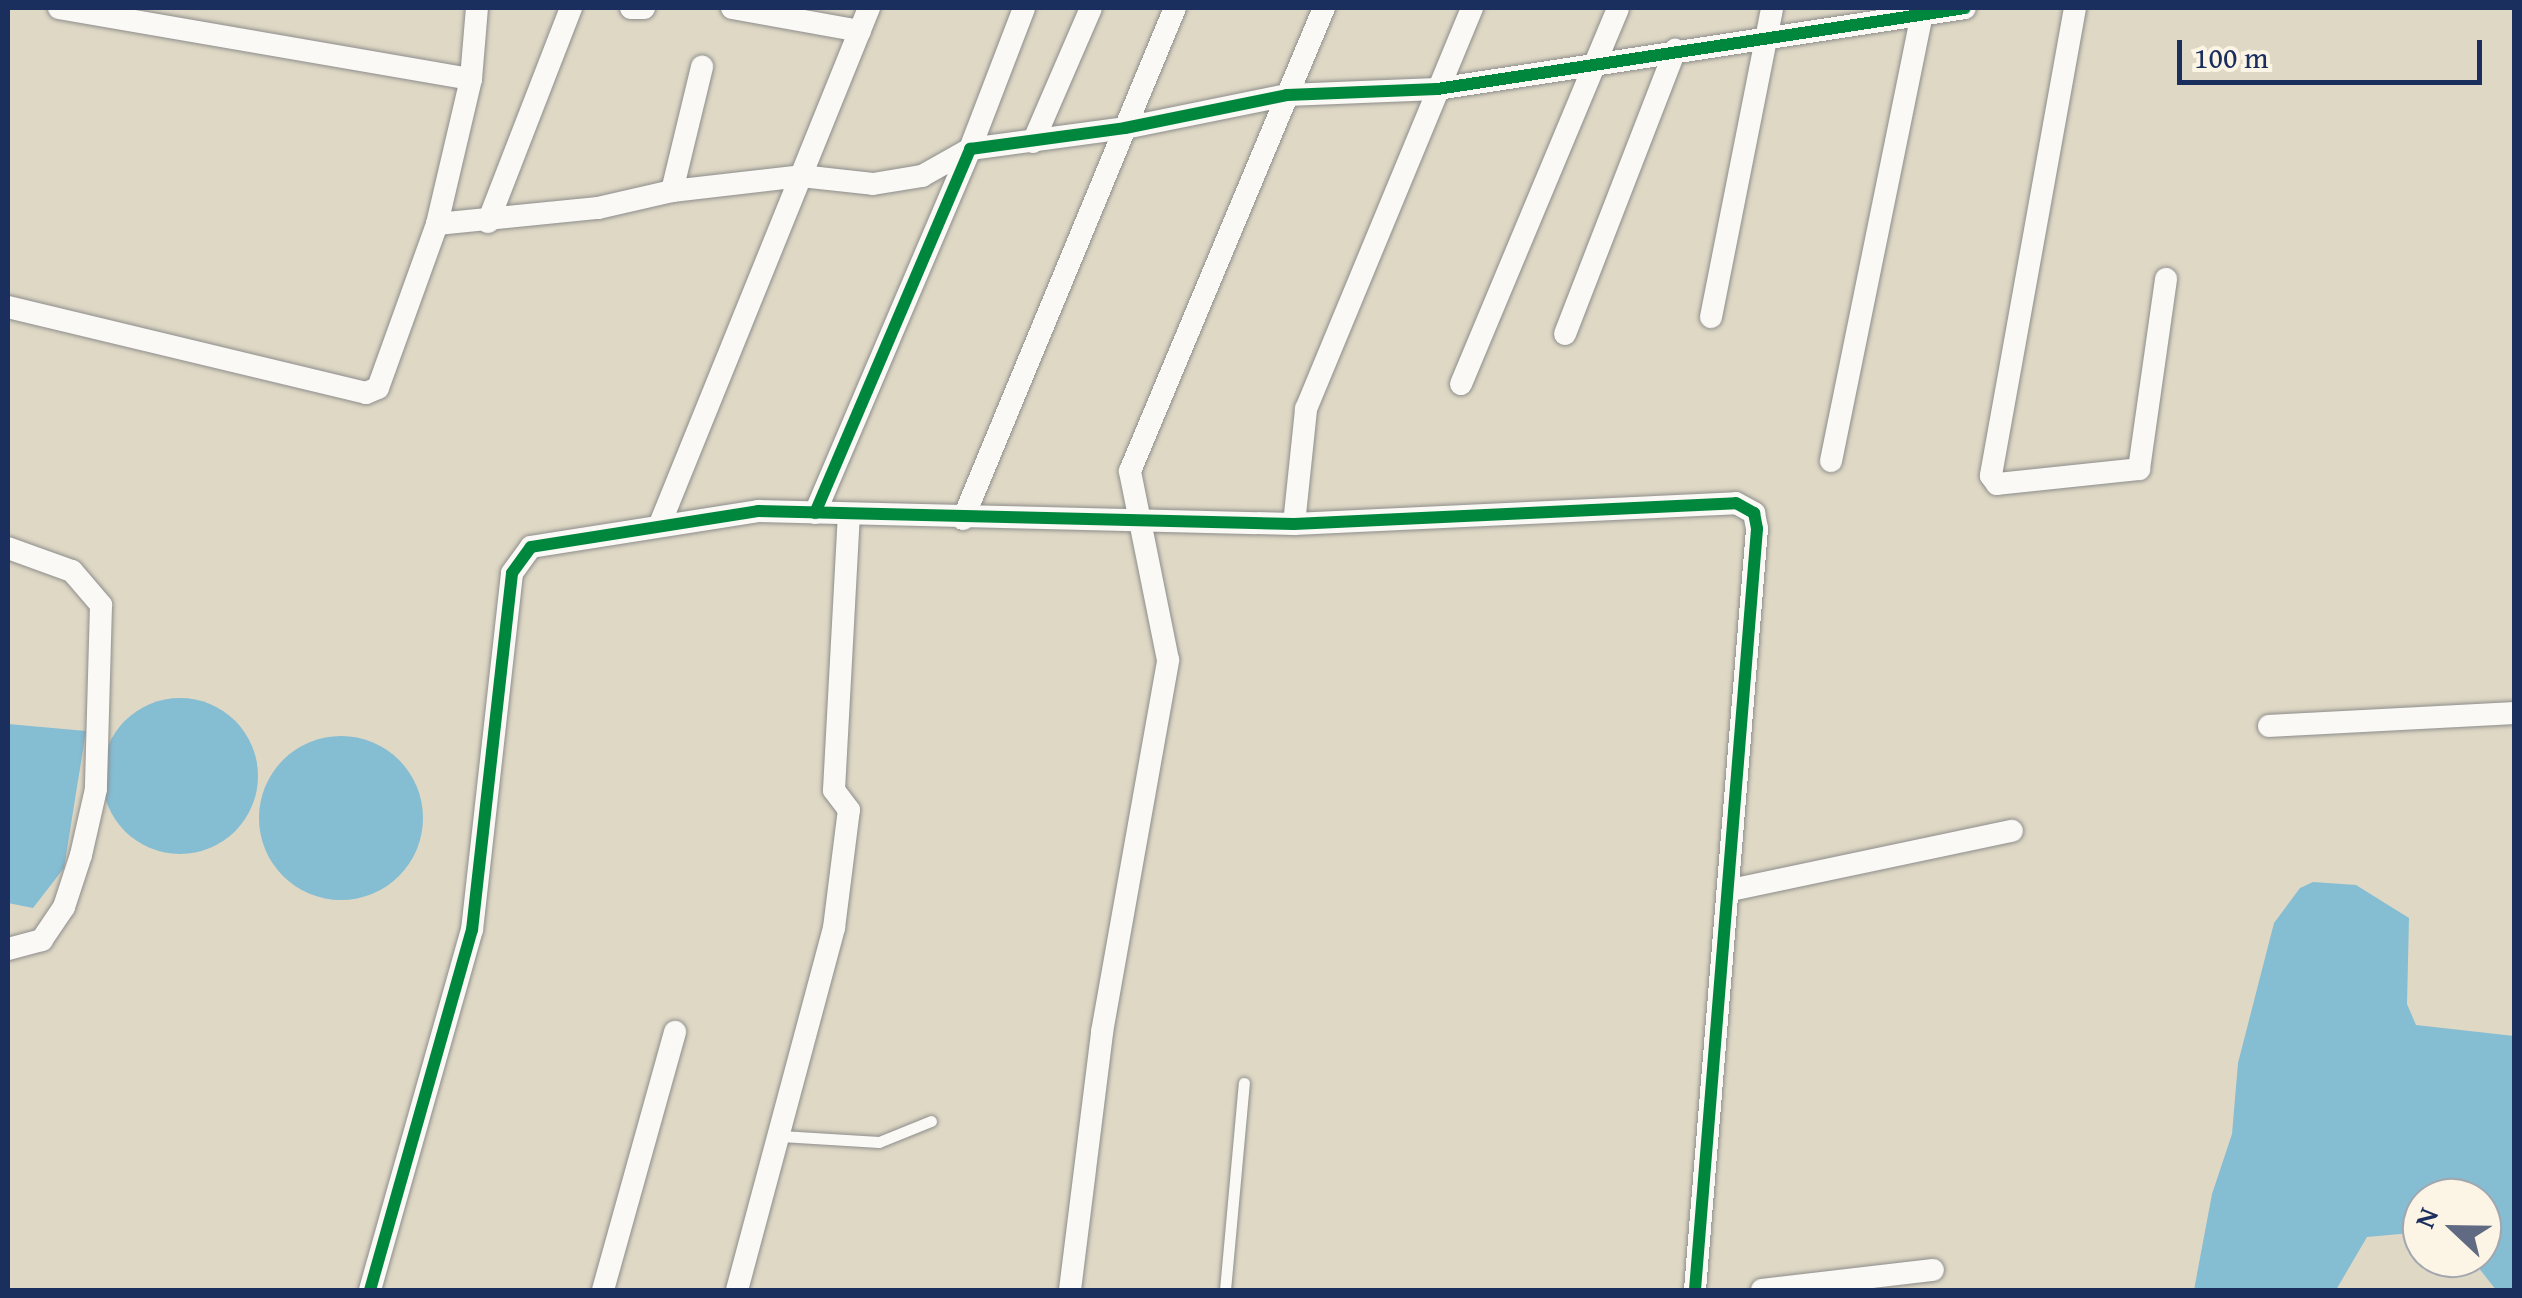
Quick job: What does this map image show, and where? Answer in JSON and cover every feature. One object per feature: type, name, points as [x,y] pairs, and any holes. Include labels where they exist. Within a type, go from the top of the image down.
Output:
[{"type":"street","points":[[59,8],[472,79]]},
{"type":"street","points":[[8,307],[366,392],[378,388],[436,224],[472,79],[477,8]]},
{"type":"street","points":[[488,222],[571,8]]},
{"type":"street","points":[[631,8],[644,8]]},
{"type":"street","points":[[732,8],[860,30]]},
{"type":"street","points":[[660,524],[869,8]]},
{"type":"street","points":[[814,513],[970,149],[1024,8]]},
{"type":"street","points":[[1032,142],[1091,8]]},
{"type":"street","points":[[962,519],[1175,8]]},
{"type":"street","points":[[1070,1290],[1102,1032],[1168,660],[1130,471],[1324,8]]},
{"type":"street","points":[[1294,524],[1306,409],[1472,8]]},
{"type":"street","points":[[1461,384],[1618,8]]},
{"type":"street","points":[[1710,317],[1761,37],[1772,8]]},
{"type":"street","points":[[436,224],[488,222],[598,208],[672,190],[801,176],[873,184],[906,178],[970,149],[1125,128],[1287,95],[1438,90],[1596,60],[1922,10],[1966,8]]},
{"type":"street","points":[[2074,8],[1991,476],[1997,484],[2138,469],[2166,279]]},
{"type":"street","points":[[1831,461],[1922,10]]},
{"type":"street","points":[[1565,334],[1675,50]]},
{"type":"street","points":[[672,190],[702,68]]},
{"type":"street","points":[[370,1290],[472,930],[515,563],[530,547],[722,514],[1294,524],[1736,503],[1754,512],[1731,890],[1695,1290]]},
{"type":"street","points":[[738,1290],[834,928],[848,810],[834,790],[848,514]]},
{"type":"street","points":[[8,548],[72,571],[101,606],[96,789],[81,855],[64,907],[42,940],[8,949]]},
{"type":"street","points":[[2269,726],[2514,713]]},
{"type":"street","points":[[1731,890],[2012,831]]},
{"type":"street","points":[[603,1290],[675,1032]]},
{"type":"street","points":[[1762,1290],[1934,1270]]},
{"type":"lane","points":[[1224,1290],[1244,1083]]},
{"type":"lane","points":[[781,1136],[879,1142],[931,1121]]},
{"type":"water","points":[[180,698],[210,704],[235,721],[252,746],[258,776],[252,806],[235,831],[210,848],[180,854],[150,848],[125,831],[108,806],[102,776],[108,746],[125,721],[150,704]]},
{"type":"water","points":[[8,724],[86,731],[64,868],[33,908],[8,903]]},
{"type":"water","points":[[341,736],[372,742],[399,760],[417,787],[423,818],[417,849],[399,876],[372,894],[341,900],[310,894],[283,876],[265,849],[259,818],[265,787],[283,760],[310,742]]},
{"type":"water","points":[[2313,882],[2356,885],[2409,918],[2407,1004],[2416,1025],[2514,1036],[2514,1290],[2496,1290],[2487,1278],[2502,1278],[2502,1178],[2402,1178],[2402,1234],[2367,1237],[2336,1290],[2194,1290],[2212,1194],[2232,1134],[2238,1063],[2274,923],[2300,888]]},
{"type":"cycle path","points":[[815,513],[970,149],[1125,128],[1287,95],[1437,89],[1965,8]]},
{"type":"cycle path","points":[[370,1290],[472,930],[512,573],[531,547],[758,511],[1294,524],[1736,503],[1754,513],[1757,529],[1695,1290]]}]
